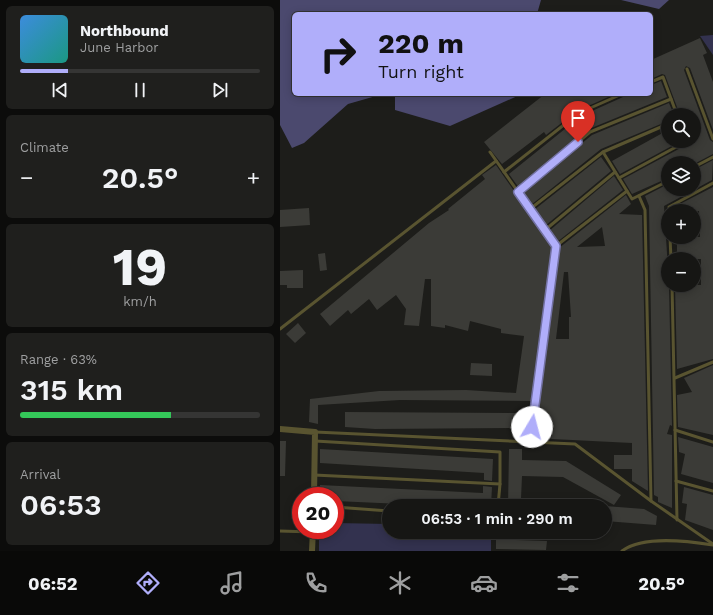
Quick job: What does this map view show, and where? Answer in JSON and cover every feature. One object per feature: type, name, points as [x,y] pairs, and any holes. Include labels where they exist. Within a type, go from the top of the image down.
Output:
[{"type":"street","points":[[280,429],[314,432],[314,487]]},
{"type":"street","points":[[312,539],[312,551]]},
{"type":"lane","points":[[687,69],[713,139]]},
{"type":"lane","points":[[653,81],[663,77],[674,108]]},
{"type":"lane","points":[[504,172],[579,112],[617,96]]},
{"type":"lane","points":[[518,192],[590,132],[671,99]]},
{"type":"lane","points":[[530,209],[603,152],[661,127]]},
{"type":"lane","points":[[619,178],[674,148]]},
{"type":"lane","points":[[490,152],[556,246],[530,442]]},
{"type":"lane","points":[[603,152],[632,199],[661,184]]},
{"type":"lane","points":[[701,163],[713,157]]},
{"type":"lane","points":[[280,329],[496,160]]},
{"type":"lane","points":[[545,230],[616,172]]},
{"type":"lane","points":[[675,204],[713,183]]},
{"type":"lane","points":[[556,246],[627,191]]},
{"type":"lane","points":[[639,196],[646,210],[651,501]]},
{"type":"lane","points":[[672,292],[677,520]]},
{"type":"lane","points":[[675,378],[713,362]]},
{"type":"lane","points":[[675,430],[713,442]]},
{"type":"lane","points":[[314,432],[575,444],[677,520],[713,544]]},
{"type":"lane","points":[[314,441],[500,452],[499,499]]},
{"type":"lane","points":[[314,474],[500,484]]},
{"type":"lane","points":[[676,481],[713,491]]},
{"type":"lane","points":[[344,508],[382,510]]},
{"type":"lane","points":[[280,531],[292,531]]},
{"type":"lane","points":[[622,551],[634,544],[645,541],[699,542],[713,544]]},
{"type":"shaded area","points":[[280,0],[541,0],[538,12],[292,12],[292,96],[376,96],[348,104],[304,143],[292,148],[280,125]]},
{"type":"shaded area","points":[[621,0],[669,0],[659,9]]},
{"type":"shaded area","points":[[713,35],[713,55],[700,36]]},
{"type":"shaded area","points":[[395,96],[518,96],[450,126],[395,110]]},
{"type":"shaded area","points":[[344,523],[382,524],[382,539],[491,539],[491,551],[319,551],[319,539],[344,539]]},
{"type":"building","points":[[700,38],[707,53],[703,55],[713,82],[713,130],[690,68],[686,66],[684,70],[698,108],[677,108],[665,75],[662,74],[653,78],[653,59]]},
{"type":"building","points":[[661,81],[667,97],[589,129],[519,188],[509,174],[581,116],[624,96],[653,96],[653,84]]},
{"type":"building","points":[[542,96],[611,96],[577,111],[546,135],[544,132],[502,164],[484,142]]},
{"type":"building","points":[[669,103],[671,108],[661,108],[661,124],[601,149],[531,205],[522,192],[592,135]]},
{"type":"building","points":[[701,116],[710,140],[713,142],[713,154],[701,160],[701,156],[666,156],[681,148],[701,148]]},
{"type":"building","points":[[661,134],[661,148],[668,148],[620,174],[612,161]]},
{"type":"building","points":[[601,157],[611,171],[545,226],[534,210]]},
{"type":"building","points":[[661,159],[661,181],[632,194],[623,179]]},
{"type":"building","points":[[713,160],[712,180],[701,186],[701,166]]},
{"type":"building","points":[[496,165],[553,247],[532,401],[400,400],[318,405],[318,424],[309,422],[310,399],[379,391],[466,390],[516,393],[524,336],[501,333],[501,329],[470,321],[468,331],[445,325],[445,328],[431,326],[431,279],[425,279],[419,326],[404,325],[406,309],[396,295],[377,310],[369,299],[351,314],[348,310],[330,326],[320,314],[429,223],[449,210],[448,209],[485,179],[482,175]]},
{"type":"building","points":[[614,176],[623,190],[557,242],[549,231]]},
{"type":"building","points":[[713,187],[713,359],[677,369],[675,292],[701,292],[701,252],[677,252],[677,244],[701,244],[701,204],[680,204],[695,196],[701,196],[701,193]]},
{"type":"building","points":[[661,188],[661,196],[682,196],[668,204],[661,204],[661,244],[666,244],[667,252],[661,252],[661,292],[669,292],[672,426],[670,425],[667,434],[672,435],[672,508],[658,502],[658,497],[654,495],[649,206],[645,196]]},
{"type":"building","points":[[626,195],[631,204],[619,214],[642,215],[648,491],[632,481],[632,469],[614,469],[614,455],[632,455],[632,443],[552,439],[535,436],[559,248]],"holes":[[[602,227],[605,246],[577,247]],[[564,272],[568,272],[571,317],[569,317],[569,339],[556,339]]]},
{"type":"building","points":[[309,208],[310,225],[280,227],[280,210]]},
{"type":"building","points":[[325,253],[327,270],[320,271],[318,254]]},
{"type":"building","points":[[303,270],[303,288],[287,288],[287,285],[280,285],[280,271]]},
{"type":"building","points":[[298,323],[306,333],[295,343],[286,334]]},
{"type":"building","points":[[471,363],[492,364],[492,376],[470,375]]},
{"type":"building","points":[[713,365],[713,435],[678,427],[677,395],[692,392],[684,378]]},
{"type":"building","points":[[345,412],[531,413],[529,428],[375,429],[345,427]]},
{"type":"building","points":[[678,437],[713,447],[713,483],[681,474],[685,454],[679,452]]},
{"type":"building","points":[[280,441],[286,441],[285,476],[280,476]]},
{"type":"building","points":[[320,449],[493,459],[492,481],[484,480],[484,473],[320,463]]},
{"type":"building","points":[[509,449],[522,449],[522,460],[566,461],[621,495],[614,505],[612,504],[612,499],[603,499],[563,477],[522,476],[521,499],[508,499]]},
{"type":"building","points":[[320,485],[483,493],[483,486],[492,487],[491,499],[382,499],[382,503],[344,501],[344,487],[320,487]]},
{"type":"building","points":[[684,487],[713,495],[713,530],[685,520],[687,504],[682,503]]},
{"type":"building","points":[[612,507],[644,509],[657,516],[656,525],[612,522]]},
{"type":"building","points":[[516,539],[547,541],[546,550],[496,549],[496,540]]},
{"type":"route","points":[[532,427],[556,246],[518,192],[578,142]]}]
